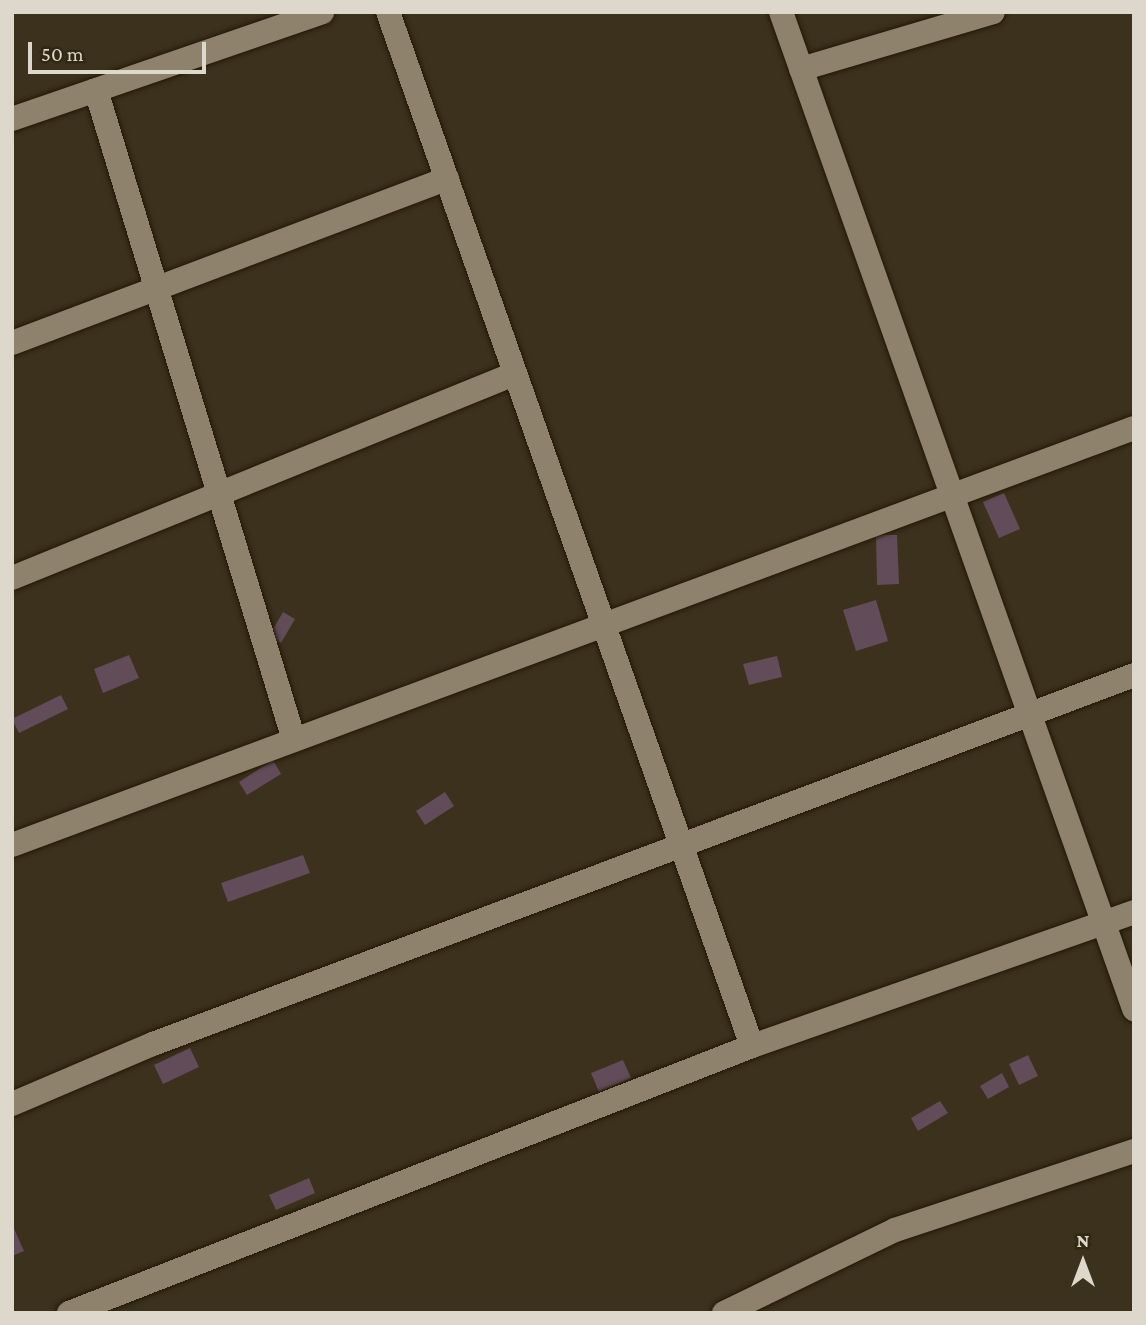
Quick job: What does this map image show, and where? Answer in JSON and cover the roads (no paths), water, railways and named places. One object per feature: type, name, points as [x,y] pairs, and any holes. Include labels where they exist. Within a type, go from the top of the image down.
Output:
[{"type":"street","points":[[12,119],[322,12]]},
{"type":"street","points":[[388,12],[679,845],[752,1046]]},
{"type":"street","points":[[782,12],[1027,713],[1134,1009]]},
{"type":"street","points":[[801,69],[993,12]]},
{"type":"street","points":[[96,90],[294,740]]},
{"type":"street","points":[[12,343],[447,179]]},
{"type":"street","points":[[12,578],[514,374]]},
{"type":"street","points":[[12,845],[1134,428]]},
{"type":"street","points":[[12,1104],[153,1044],[1027,713],[1134,675]]},
{"type":"street","points":[[69,1313],[752,1046],[1134,912]]},
{"type":"street","points":[[724,1313],[895,1230],[1134,1151]]}]
